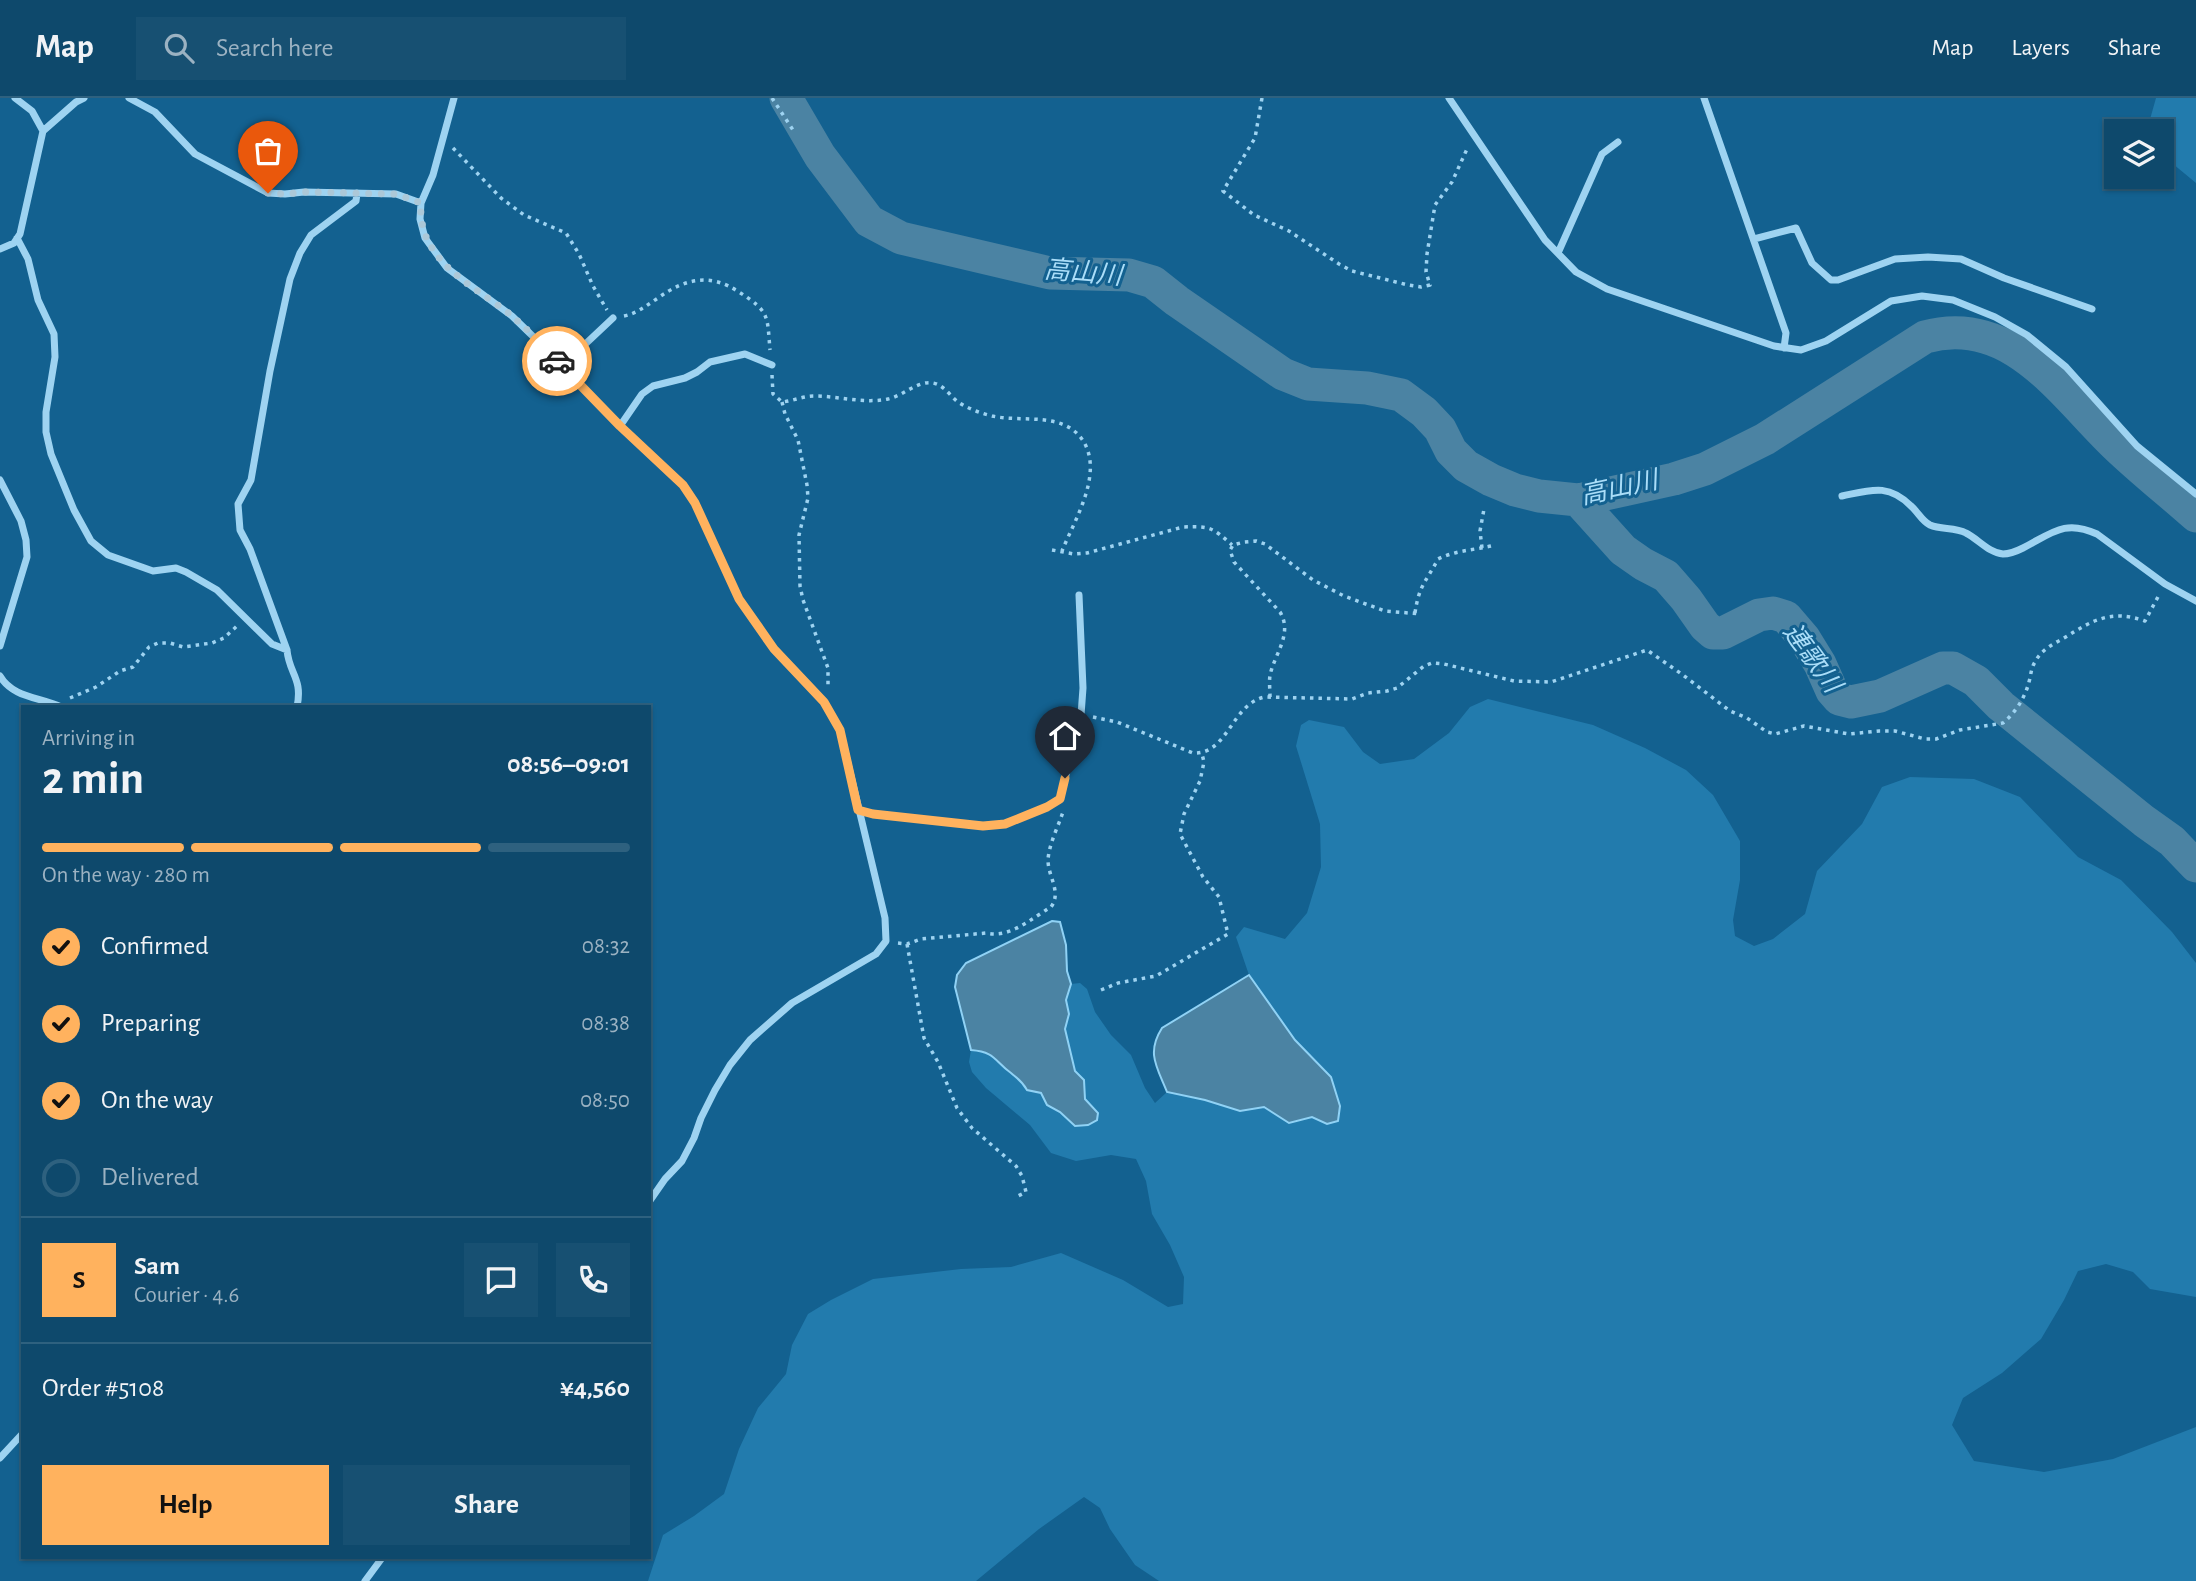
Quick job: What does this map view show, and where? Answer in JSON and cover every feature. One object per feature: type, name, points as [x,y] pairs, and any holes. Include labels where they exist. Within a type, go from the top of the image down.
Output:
[{"type":"street","points":[[15,98],[32,111],[43,131]]},
{"type":"street","points":[[0,249],[14,243],[18,238],[43,131],[84,98]]},
{"type":"street","points":[[129,98],[155,112],[195,154],[268,193],[396,194],[421,203]]},
{"type":"street","points":[[454,98],[443,142],[421,203],[420,219],[425,238],[447,268],[512,316],[620,426],[683,485],[695,503],[739,599],[774,649],[824,702],[840,730],[885,918],[886,941],[876,954],[792,1003],[750,1040],[715,1090],[682,1161],[651,1199]]},
{"type":"street","points":[[1449,98],[1545,240],[1576,272],[1607,289],[1774,346],[1801,350],[1826,341],[1891,301],[1922,296],[1954,300],[1995,317],[2027,335],[2066,367],[2137,446],[2196,494]]},
{"type":"street","points":[[1704,98],[1786,332],[1784,348]]},
{"type":"street","points":[[1558,254],[1602,154],[1618,142]]},
{"type":"street","points":[[297,705],[299,688],[296,676],[288,663],[287,650],[250,549],[240,530],[238,504],[251,480],[290,278],[311,235],[356,201],[357,193]]},
{"type":"street","points":[[1754,239],[1796,228],[1812,262],[1831,280],[1838,280],[1895,259],[1928,257],[1961,260],[2092,309]]},
{"type":"street","points":[[18,238],[28,259],[38,300],[54,334],[55,357],[46,412],[46,432],[51,454],[74,509],[92,541],[108,555],[153,571],[176,568],[186,572],[216,590],[272,644],[287,650]]},
{"type":"street","points":[[562,366],[613,318]]},
{"type":"street","points":[[620,426],[642,394],[653,386],[685,378],[710,362],[745,354],[772,365]]},
{"type":"street","points":[[0,480],[21,521],[27,557],[0,646]]},
{"type":"street","points":[[1842,496],[1877,489],[1891,491],[1905,499],[1925,522],[1932,526],[1959,530],[1992,551],[2003,554],[2016,552],[2061,528],[2086,528],[2165,584],[2196,601]]},
{"type":"street","points":[[858,810],[983,826],[1005,824],[1060,799],[1082,715],[1079,595]]},
{"type":"street","points":[[0,676],[15,691],[32,699],[57,705]]},
{"type":"street","points":[[0,1458],[21,1435]]},
{"type":"street","points":[[365,1581],[381,1559]]},
{"type":"path","points":[[772,98],[795,133]]},
{"type":"path","points":[[1262,98],[1255,138],[1223,191],[1254,215],[1289,231],[1339,264],[1385,281],[1421,287],[1430,285],[1426,272],[1427,254],[1435,205],[1452,182],[1474,135]]},
{"type":"path","points":[[443,142],[456,150],[501,198],[524,215],[566,233],[613,318],[640,311],[679,285],[698,280],[725,283],[758,304],[766,314],[773,394],[782,402],[797,440],[807,485],[808,498],[799,535],[800,586],[828,668],[828,690],[824,702]]},
{"type":"path","points":[[782,402],[810,396],[863,401],[888,399],[920,384],[933,383],[945,388],[955,400],[972,410],[993,416],[1061,422],[1084,443],[1091,473],[1062,551]]},
{"type":"path","points":[[1482,548],[1480,531],[1484,509]]},
{"type":"path","points":[[1052,550],[1074,554],[1087,553],[1183,527],[1214,529],[1233,545]]},
{"type":"path","points":[[1270,697],[1270,675],[1286,629],[1285,620],[1234,562],[1230,550],[1233,545],[1255,541],[1265,544],[1313,580],[1344,596],[1385,611],[1422,614]]},
{"type":"path","points":[[1415,613],[1417,594],[1438,559],[1449,553],[1490,546]]},
{"type":"path","points":[[1082,715],[1117,722],[1193,753],[1202,754],[1218,743],[1243,709],[1256,699],[1352,699],[1367,693],[1397,688],[1424,666],[1432,663],[1514,681],[1551,682],[1647,650],[1730,711],[1747,718],[1767,732],[1775,734],[1804,726],[1849,734],[1880,730],[1936,739],[1961,730],[2007,720],[2018,706],[2041,653],[2095,619],[2132,616],[2145,621],[2165,584]]},
{"type":"path","points":[[51,702],[70,698],[96,687],[120,671],[133,667],[149,647],[158,643],[183,647],[212,643],[224,638],[246,620]]},
{"type":"path","points":[[1101,990],[1118,983],[1156,976],[1228,934],[1219,897],[1203,877],[1180,834],[1184,814],[1200,781],[1205,762],[1202,754]]},
{"type":"path","points":[[886,941],[907,944],[921,939],[986,933],[1005,934],[1051,907],[1056,901],[1056,893],[1048,862],[1063,809],[1060,799]]},
{"type":"path","points":[[907,944],[924,1038],[939,1062],[957,1108],[972,1128],[1016,1166],[1026,1192],[1016,1197]]},
{"type":"shaded area","points":[[2156,98],[2196,98],[2196,183],[2174,165],[2174,119],[2150,119]]},
{"type":"shaded area","points":[[1488,699],[1593,725],[1686,770],[1713,795],[1740,841],[1740,880],[1733,920],[1735,936],[1754,946],[1773,939],[1805,914],[1817,871],[1862,824],[1882,787],[1910,777],[1974,779],[2020,797],[2078,857],[2121,880],[2172,932],[2196,963],[2196,1297],[2150,1289],[2133,1272],[2106,1264],[2078,1271],[2041,1339],[2002,1373],[1963,1398],[1952,1425],[1974,1461],[2044,1472],[2113,1459],[2196,1427],[2196,1581],[1159,1581],[1135,1565],[1110,1529],[1100,1508],[1084,1497],[1039,1529],[976,1581],[648,1581],[663,1535],[724,1494],[739,1449],[758,1408],[786,1374],[792,1345],[808,1314],[831,1300],[873,1279],[961,1269],[1011,1267],[1061,1253],[1123,1280],[1168,1307],[1183,1304],[1184,1277],[1152,1214],[1146,1181],[1136,1159],[1111,1155],[1076,1161],[1051,1153],[1030,1125],[986,1088],[972,1072],[969,1062],[971,1050],[994,1058],[1020,1080],[1027,1090],[1041,1093],[1047,1105],[1060,1112],[1075,1126],[1088,1125],[1097,1120],[1098,1113],[1085,1099],[1084,1080],[1075,1071],[1065,1029],[1069,1014],[1066,1000],[1071,984],[1080,983],[1087,989],[1095,1012],[1111,1035],[1131,1055],[1145,1088],[1155,1103],[1167,1092],[1240,1111],[1264,1107],[1289,1122],[1313,1117],[1327,1124],[1331,1077],[1295,1040],[1249,975],[1236,937],[1244,927],[1285,939],[1307,913],[1321,867],[1320,824],[1296,746],[1301,725],[1309,720],[1344,727],[1363,752],[1380,764],[1414,759],[1449,733],[1470,707]]},
{"type":"shaded area","points":[[1052,921],[1060,922],[1066,945],[1067,971],[1071,984],[1066,1000],[1069,1014],[1065,1029],[1075,1071],[1084,1080],[1085,1099],[1098,1113],[1097,1120],[1088,1125],[1075,1126],[1060,1112],[1047,1105],[1041,1093],[1027,1090],[1020,1080],[994,1058],[971,1050],[955,987],[957,975],[966,963]]},
{"type":"shaded area","points":[[1249,975],[1295,1040],[1331,1077],[1340,1106],[1338,1121],[1327,1124],[1312,1117],[1289,1123],[1264,1107],[1240,1111],[1167,1092],[1154,1053],[1162,1028]]},
{"type":"waterway","name":"高山川","points":[[786,98],[820,156],[869,221],[901,238],[1050,273],[1129,275],[1153,282],[1283,374],[1308,384],[1367,388],[1401,395],[1424,412],[1440,429],[1451,451],[1466,466],[1515,490],[1539,496],[1578,500],[1674,479],[1705,469],[1765,439],[1925,337],[1956,333],[1984,337],[2009,347],[2032,363],[2125,454],[2196,516]]},
{"type":"waterway","name":"連歌川","points":[[1578,500],[1623,550],[1666,576],[1713,633],[1723,633],[1759,615],[1773,613],[1786,617],[1804,638],[1839,699],[1851,702],[1880,696],[1943,668],[1953,668],[1976,681],[2001,706],[2172,841],[2196,866]]},
{"type":"way so far","points":[[268,193],[396,194],[421,203],[420,219],[425,238],[447,268],[512,316],[557,361]]},
{"type":"route","points":[[557,361],[620,426],[683,485],[695,503],[739,599],[774,649],[824,702],[840,730],[858,810],[983,826],[1005,824],[1060,799],[1065,778]]}]
